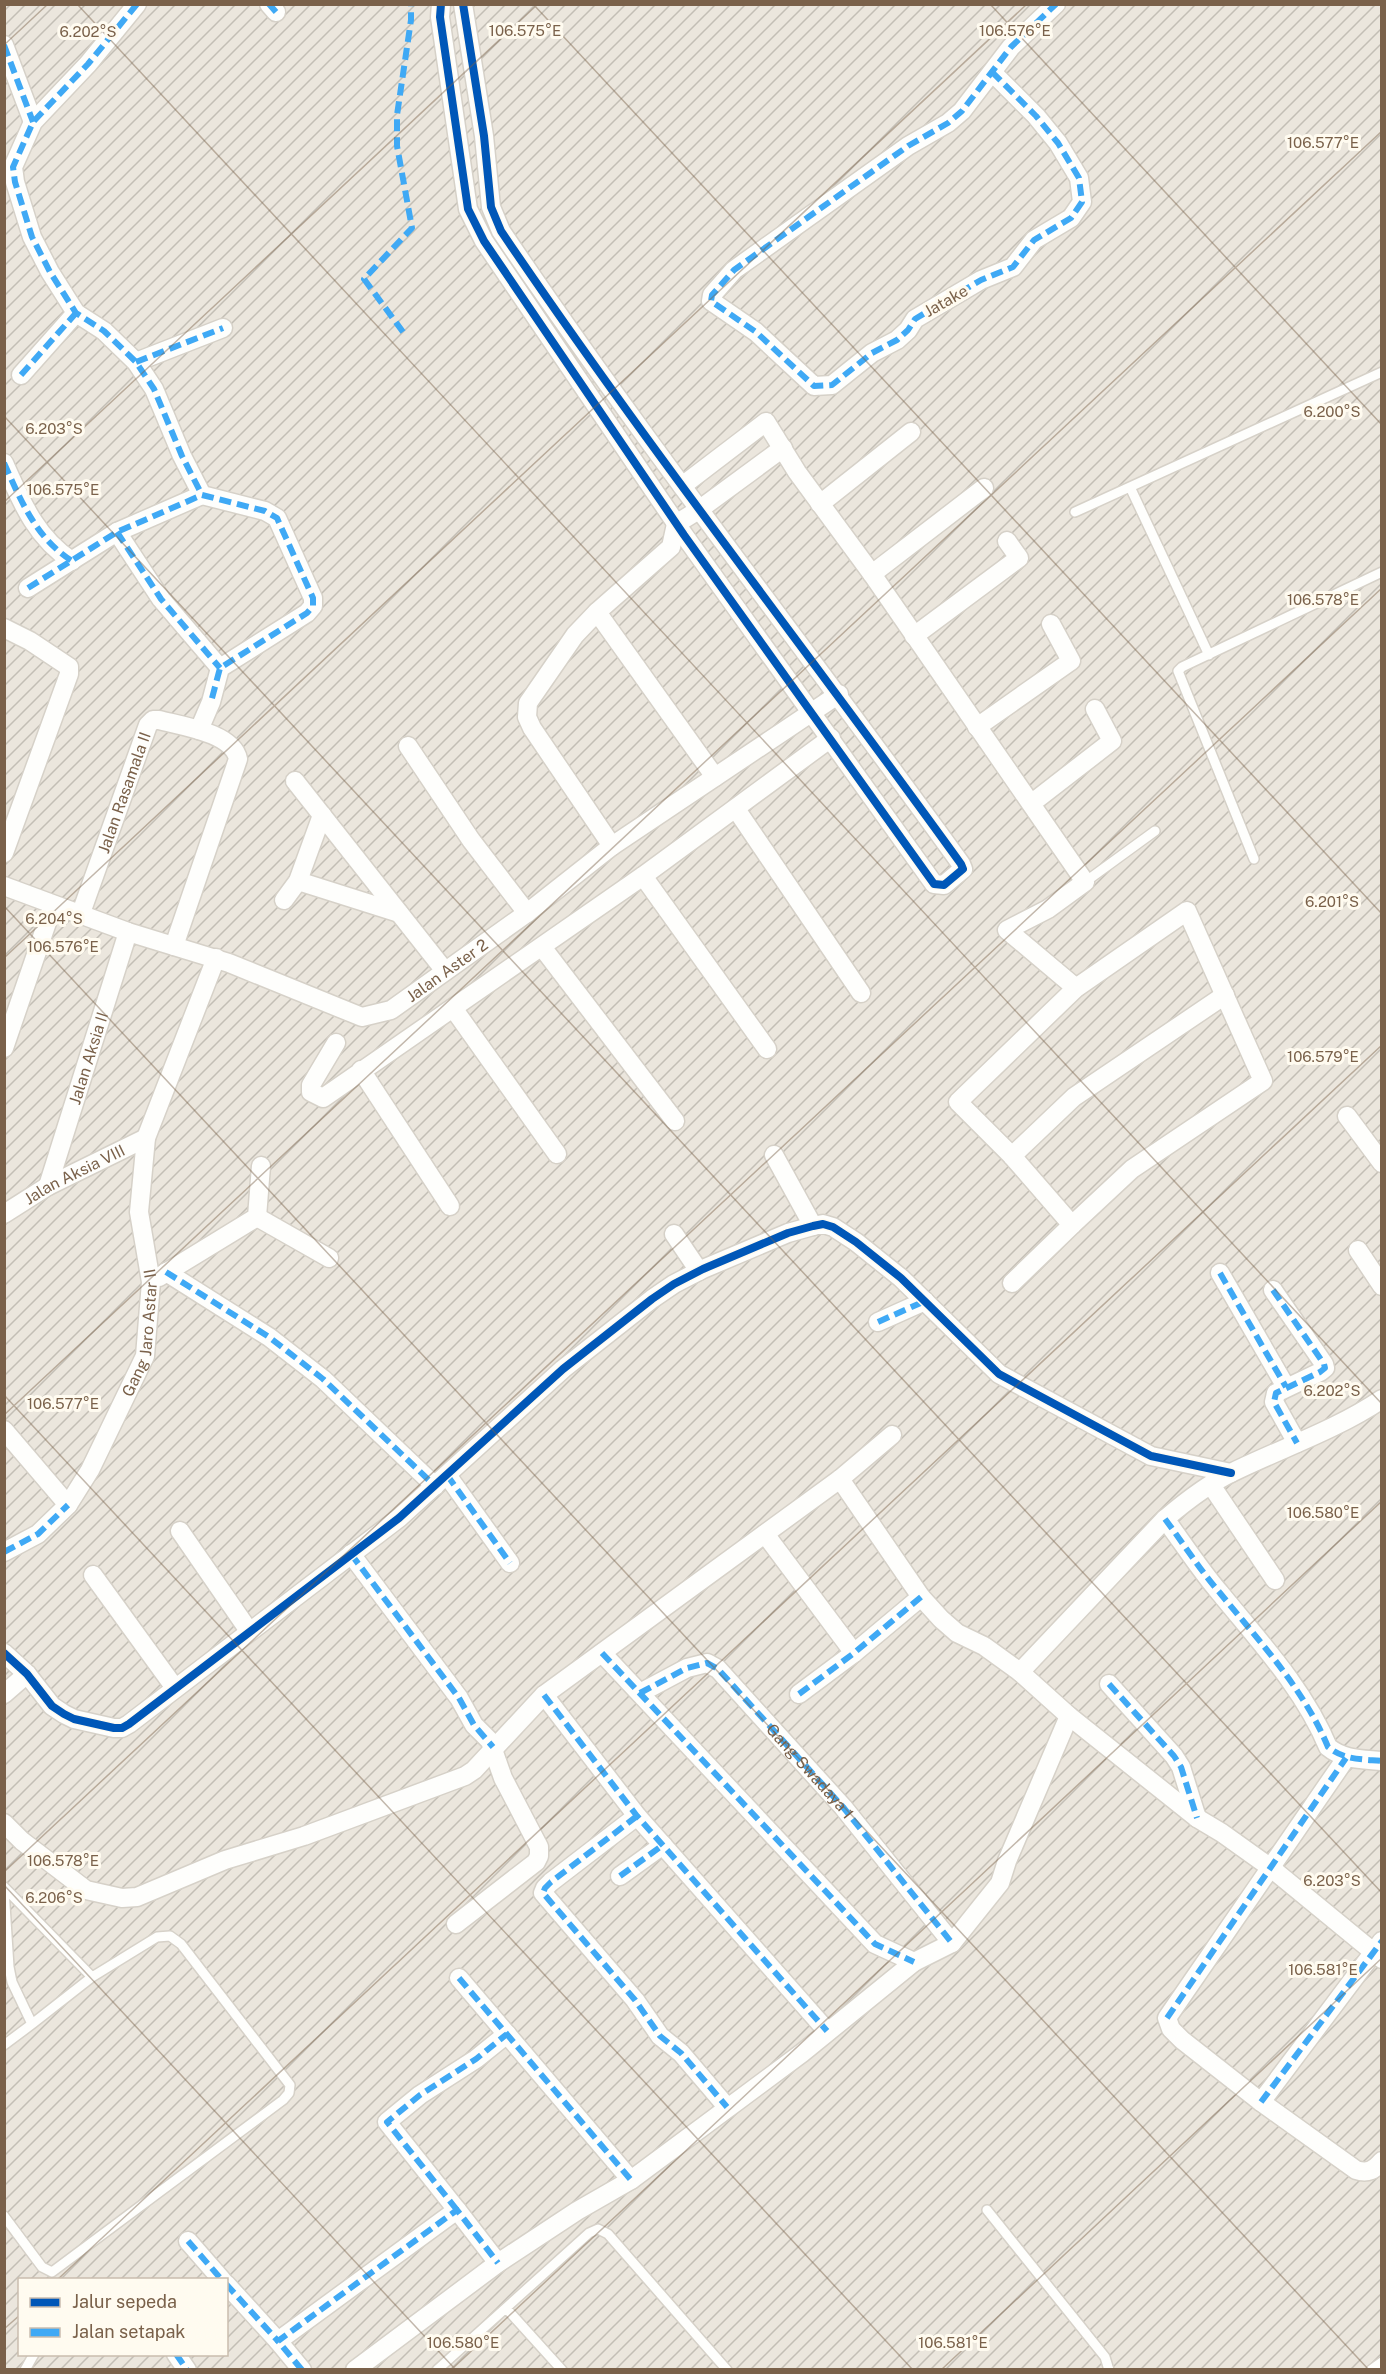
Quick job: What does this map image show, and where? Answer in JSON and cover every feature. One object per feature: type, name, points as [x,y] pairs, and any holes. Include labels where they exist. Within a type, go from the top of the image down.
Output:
[{"type":"street","points":[[137,4],[88,64],[33,122],[9,165],[33,237],[50,272],[76,313],[104,331],[136,362],[154,389],[182,456],[202,495]]},
{"type":"street","points":[[441,4],[440,17],[468,209],[500,267],[676,524],[934,884],[944,885],[963,869],[961,864],[838,694],[682,486],[501,231],[491,207],[484,136],[463,4]]},
{"type":"street","points":[[992,72],[1018,40],[1056,4]]},
{"type":"street","points":[[4,45],[33,122]]},
{"type":"street","name":"Jatake","points":[[992,72],[1036,116],[1058,143],[1079,178],[1082,202],[1071,218],[1034,240],[1013,267],[981,280],[932,308],[915,319],[908,330],[897,340],[872,353],[832,385],[821,387],[814,386],[756,332],[711,301],[712,295],[734,270],[908,146],[948,123],[962,111],[992,72]]},
{"type":"street","points":[[468,209],[491,207]]},
{"type":"street","points":[[21,375],[76,313]]},
{"type":"street","points":[[136,362],[223,328]]},
{"type":"street","points":[[682,486],[766,422],[796,472],[872,574],[1085,882],[1048,909],[1007,930],[1076,988]]},
{"type":"street","points":[[820,504],[911,432]]},
{"type":"street","points":[[612,846],[532,728],[526,717],[528,703],[575,635],[597,612],[671,547],[676,524],[783,448]]},
{"type":"street","points":[[4,463],[32,522],[55,550],[72,561]]},
{"type":"street","points":[[872,574],[984,488]]},
{"type":"street","points":[[28,588],[117,532],[202,495],[265,511],[277,518],[313,598],[313,606],[307,613],[220,668],[211,702],[199,730]]},
{"type":"street","points":[[671,547],[693,548],[715,531]]},
{"type":"street","points":[[117,532],[161,599],[220,668]]},
{"type":"street","points":[[914,636],[1019,558],[1007,542]]},
{"type":"street","points":[[597,612],[715,777]]},
{"type":"street","points":[[977,727],[1071,661],[1052,624]]},
{"type":"street","points":[[4,628],[30,641],[69,667],[69,674],[4,853]]},
{"type":"street","name":"Jalan Aster 2","points":[[4,886],[128,932],[216,958],[362,1017],[392,1010],[527,913],[612,846],[838,694]]},
{"type":"street","points":[[1032,803],[1112,741],[1095,709]]},
{"type":"street","name":"Jalan Rasamala II","points":[[81,913],[148,725],[153,720],[159,720],[199,730],[231,743],[237,751],[238,759],[174,946]]},
{"type":"street","points":[[336,1043],[311,1085],[311,1092],[323,1098],[644,876],[831,738]]},
{"type":"street","points":[[408,746],[471,840],[527,913]]},
{"type":"street","points":[[295,781],[445,971]]},
{"type":"street","points":[[736,809],[861,993]]},
{"type":"street","points":[[284,900],[298,881],[322,816]]},
{"type":"street","points":[[644,876],[767,1049]]},
{"type":"street","points":[[298,881],[399,913]]},
{"type":"street","points":[[4,1048],[53,904]]},
{"type":"street","points":[[1012,1283],[1132,1169],[1263,1081],[1187,910],[1076,988],[958,1102],[1012,1156],[1072,1225]]},
{"type":"street","name":"Jalan Aksia II","points":[[48,1185],[128,932]]},
{"type":"street","points":[[542,947],[675,1121]]},
{"type":"street","name":"Gang Jaro Astar II","points":[[4,1552],[38,1534],[68,1505],[90,1470],[145,1356],[159,1277],[139,1212],[146,1138],[216,958]]},
{"type":"street","points":[[1012,1156],[1074,1097],[1225,994]]},
{"type":"street","points":[[453,1008],[557,1154]]},
{"type":"street","points":[[362,1070],[450,1206]]},
{"type":"street","points":[[1347,1116],[1382,1163]]},
{"type":"street","name":"Jalan Aksia VIII","points":[[4,1214],[48,1185],[146,1138]]},
{"type":"street","points":[[774,1155],[813,1226]]},
{"type":"street","points":[[257,1218],[261,1166]]},
{"type":"street","points":[[159,1277],[257,1218]]},
{"type":"street","points":[[257,1218],[329,1258]]},
{"type":"street","points":[[4,1653],[27,1674],[52,1706],[64,1714],[74,1719],[122,1728],[399,1518],[590,1346],[659,1294],[699,1271],[788,1233],[823,1224],[833,1227],[856,1242],[901,1278],[999,1374],[1151,1456],[1231,1473]]},
{"type":"street","points":[[674,1234],[699,1271]]},
{"type":"street","points":[[1358,1250],[1382,1286]]},
{"type":"street","points":[[1220,1273],[1286,1387]]},
{"type":"street","points":[[159,1277],[269,1337],[323,1379],[441,1480],[473,1511],[510,1563]]},
{"type":"street","points":[[1273,1290],[1325,1368],[1276,1393],[1274,1402],[1297,1443]]},
{"type":"street","points":[[878,1322],[925,1301]]},
{"type":"street","points":[[1020,1672],[1165,1519],[1188,1499],[1231,1473],[1297,1443],[1382,1399]]},
{"type":"street","points":[[4,1430],[68,1505]]},
{"type":"street","points":[[4,1823],[22,1842],[86,1890],[114,1897],[138,1897],[225,1860],[304,1836],[465,1776],[474,1770],[491,1744],[544,1695],[840,1479],[892,1435]]},
{"type":"street","points":[[840,1479],[921,1597],[957,1633],[984,1646],[1020,1672],[1069,1716],[1197,1818],[1271,1868],[1378,1951],[1261,2102]]},
{"type":"street","points":[[1211,1485],[1275,1580]]},
{"type":"street","points":[[1165,1519],[1218,1592],[1249,1626],[1284,1672],[1328,1747],[1339,1756],[1346,1758],[1382,1761]]},
{"type":"street","points":[[180,1531],[249,1631]]},
{"type":"street","points":[[765,1534],[854,1653]]},
{"type":"street","points":[[351,1554],[459,1698],[474,1725],[491,1744],[503,1778],[539,1847],[539,1856],[527,1871],[456,1924]]},
{"type":"street","points":[[93,1575],[175,1688]]},
{"type":"street","points":[[799,1694],[854,1653],[921,1597]]},
{"type":"street","points":[[602,1653],[875,1944],[914,1962]]},
{"type":"street","name":"Gang Swadaya 1","points":[[640,1693],[687,1668],[707,1663],[718,1670],[843,1807],[952,1943]]},
{"type":"street","points":[[4,1694],[27,1674]]},
{"type":"street","points":[[1109,1684],[1174,1756],[1181,1767],[1197,1818]]},
{"type":"street","points":[[544,1695],[637,1816],[827,2031]]},
{"type":"street","points":[[355,2370],[498,2263],[578,2211],[632,2180],[802,2053],[914,1962],[952,1943],[1000,1883],[1007,1861],[1069,1716]]},
{"type":"street","points":[[1346,1758],[1167,2018],[1171,2029],[1182,2040],[1261,2102],[1356,2170],[1365,2173],[1375,2169],[1382,2161]]},
{"type":"street","points":[[637,1816],[551,1882],[543,1893],[635,2000],[660,2036],[681,2053],[727,2107]]},
{"type":"street","points":[[620,1876],[663,1845]]},
{"type":"street","points":[[459,1978],[632,2180]]},
{"type":"street","points":[[498,2263],[387,2122],[444,2077],[476,2059],[507,2034]]},
{"type":"street","points":[[278,2341],[457,2210]]},
{"type":"street","points":[[188,2241],[220,2278]]},
{"type":"street","points":[[228,2286],[302,2370]]},
{"type":"street","points":[[177,2356],[187,2370]]},
{"type":"lane","points":[[1075,512],[1382,372]]},
{"type":"lane","points":[[1130,487],[1209,655]]},
{"type":"lane","points":[[1254,859],[1178,671],[1382,572]]},
{"type":"lane","points":[[1085,882],[1155,831]]},
{"type":"lane","points":[[4,1888],[92,1977]]},
{"type":"lane","points":[[4,1888],[12,1982],[32,2024]]},
{"type":"lane","points":[[4,2045],[92,1977],[157,1936],[170,1936],[182,1944],[290,2085],[289,2093],[274,2107],[52,2272],[42,2267],[4,2216]]},
{"type":"lane","points":[[987,2210],[1106,2357],[1109,2370]]},
{"type":"lane","points":[[437,2370],[589,2233],[598,2229],[608,2234],[727,2370]]},
{"type":"lane","points":[[506,2308],[562,2370]]},
{"type":"lane","points":[[25,2370],[33,2356]]},
{"type":"lane","points":[[1371,2370],[1382,2362]]},
{"type":"shaded area","points":[[5,5],[1381,5],[1381,2369],[5,2370]]},
{"type":"marked path","points":[[137,4],[88,64],[33,122],[13,167],[15,182],[32,237],[50,272],[76,313],[104,331],[136,362],[154,389],[182,456],[202,495],[265,511],[277,518],[313,598],[313,606],[307,613],[220,668],[211,702]]},
{"type":"marked path","points":[[269,4],[276,12]]},
{"type":"marked path","points":[[403,332],[364,279],[412,228],[397,146],[397,115],[411,20],[411,4]]},
{"type":"marked path","points":[[992,72],[1036,116],[1058,143],[1079,178],[1082,202],[1071,218],[1034,240],[1013,267],[981,280],[915,319],[908,330],[897,340],[872,353],[832,385],[814,386],[756,332],[711,301],[712,295],[734,270],[908,146],[948,123],[962,111],[1011,47],[1056,4]]},
{"type":"marked path","points":[[4,45],[33,122]]},
{"type":"marked path","points":[[21,375],[76,313]]},
{"type":"marked path","points":[[136,362],[223,328]]},
{"type":"marked path","points":[[4,463],[23,505],[39,530],[59,552],[72,561]]},
{"type":"marked path","points":[[28,588],[117,532],[202,495]]},
{"type":"marked path","points":[[117,532],[161,599],[220,668]]},
{"type":"marked path","points":[[166,1272],[269,1337],[323,1379],[435,1486]]},
{"type":"marked path","points":[[1220,1273],[1286,1387]]},
{"type":"marked path","points":[[1273,1290],[1325,1368],[1276,1393],[1274,1402],[1297,1443]]},
{"type":"marked path","points":[[878,1322],[925,1301]]},
{"type":"marked path","points":[[447,1475],[510,1563]]},
{"type":"marked path","points":[[4,1552],[38,1534],[68,1505]]},
{"type":"marked path","points":[[1165,1519],[1206,1575],[1294,1685],[1328,1747],[1347,1757],[1382,1761]]},
{"type":"marked path","points":[[351,1554],[459,1698],[474,1725],[493,1747]]},
{"type":"marked path","points":[[799,1694],[854,1653],[921,1597]]},
{"type":"marked path","points":[[602,1653],[875,1944],[914,1962]]},
{"type":"marked path","points":[[640,1693],[687,1668],[707,1663],[718,1669],[843,1807],[952,1943]]},
{"type":"marked path","points":[[1109,1684],[1174,1756],[1181,1767],[1197,1818]]},
{"type":"marked path","points":[[544,1695],[637,1816],[827,2031]]},
{"type":"marked path","points":[[1167,2018],[1346,1758]]},
{"type":"marked path","points":[[637,1816],[551,1882],[543,1893],[635,2000],[660,2036],[681,2053],[727,2107]]},
{"type":"marked path","points":[[620,1876],[663,1845]]},
{"type":"marked path","points":[[1261,2102],[1382,1941]]},
{"type":"marked path","points":[[459,1978],[631,2180]]},
{"type":"marked path","points":[[457,2210],[387,2122],[420,2095],[476,2059],[507,2034]]},
{"type":"marked path","points":[[302,2370],[278,2341],[457,2210],[498,2263]]},
{"type":"marked path","points":[[188,2241],[220,2278]]},
{"type":"marked path","points":[[228,2286],[278,2341]]},
{"type":"marked path","points":[[177,2356],[187,2370]]},
{"type":"cycle path","points":[[441,4],[440,17],[468,209],[484,241],[684,535],[934,884],[944,885],[963,869],[961,864],[671,471],[556,312],[501,231],[491,207],[484,136],[463,4]]},
{"type":"cycle path","points":[[4,1653],[27,1674],[52,1706],[64,1714],[74,1719],[122,1728],[399,1518],[563,1369],[652,1299],[703,1269],[788,1233],[823,1224],[833,1227],[856,1242],[901,1278],[999,1374],[1151,1456],[1231,1473]]}]
